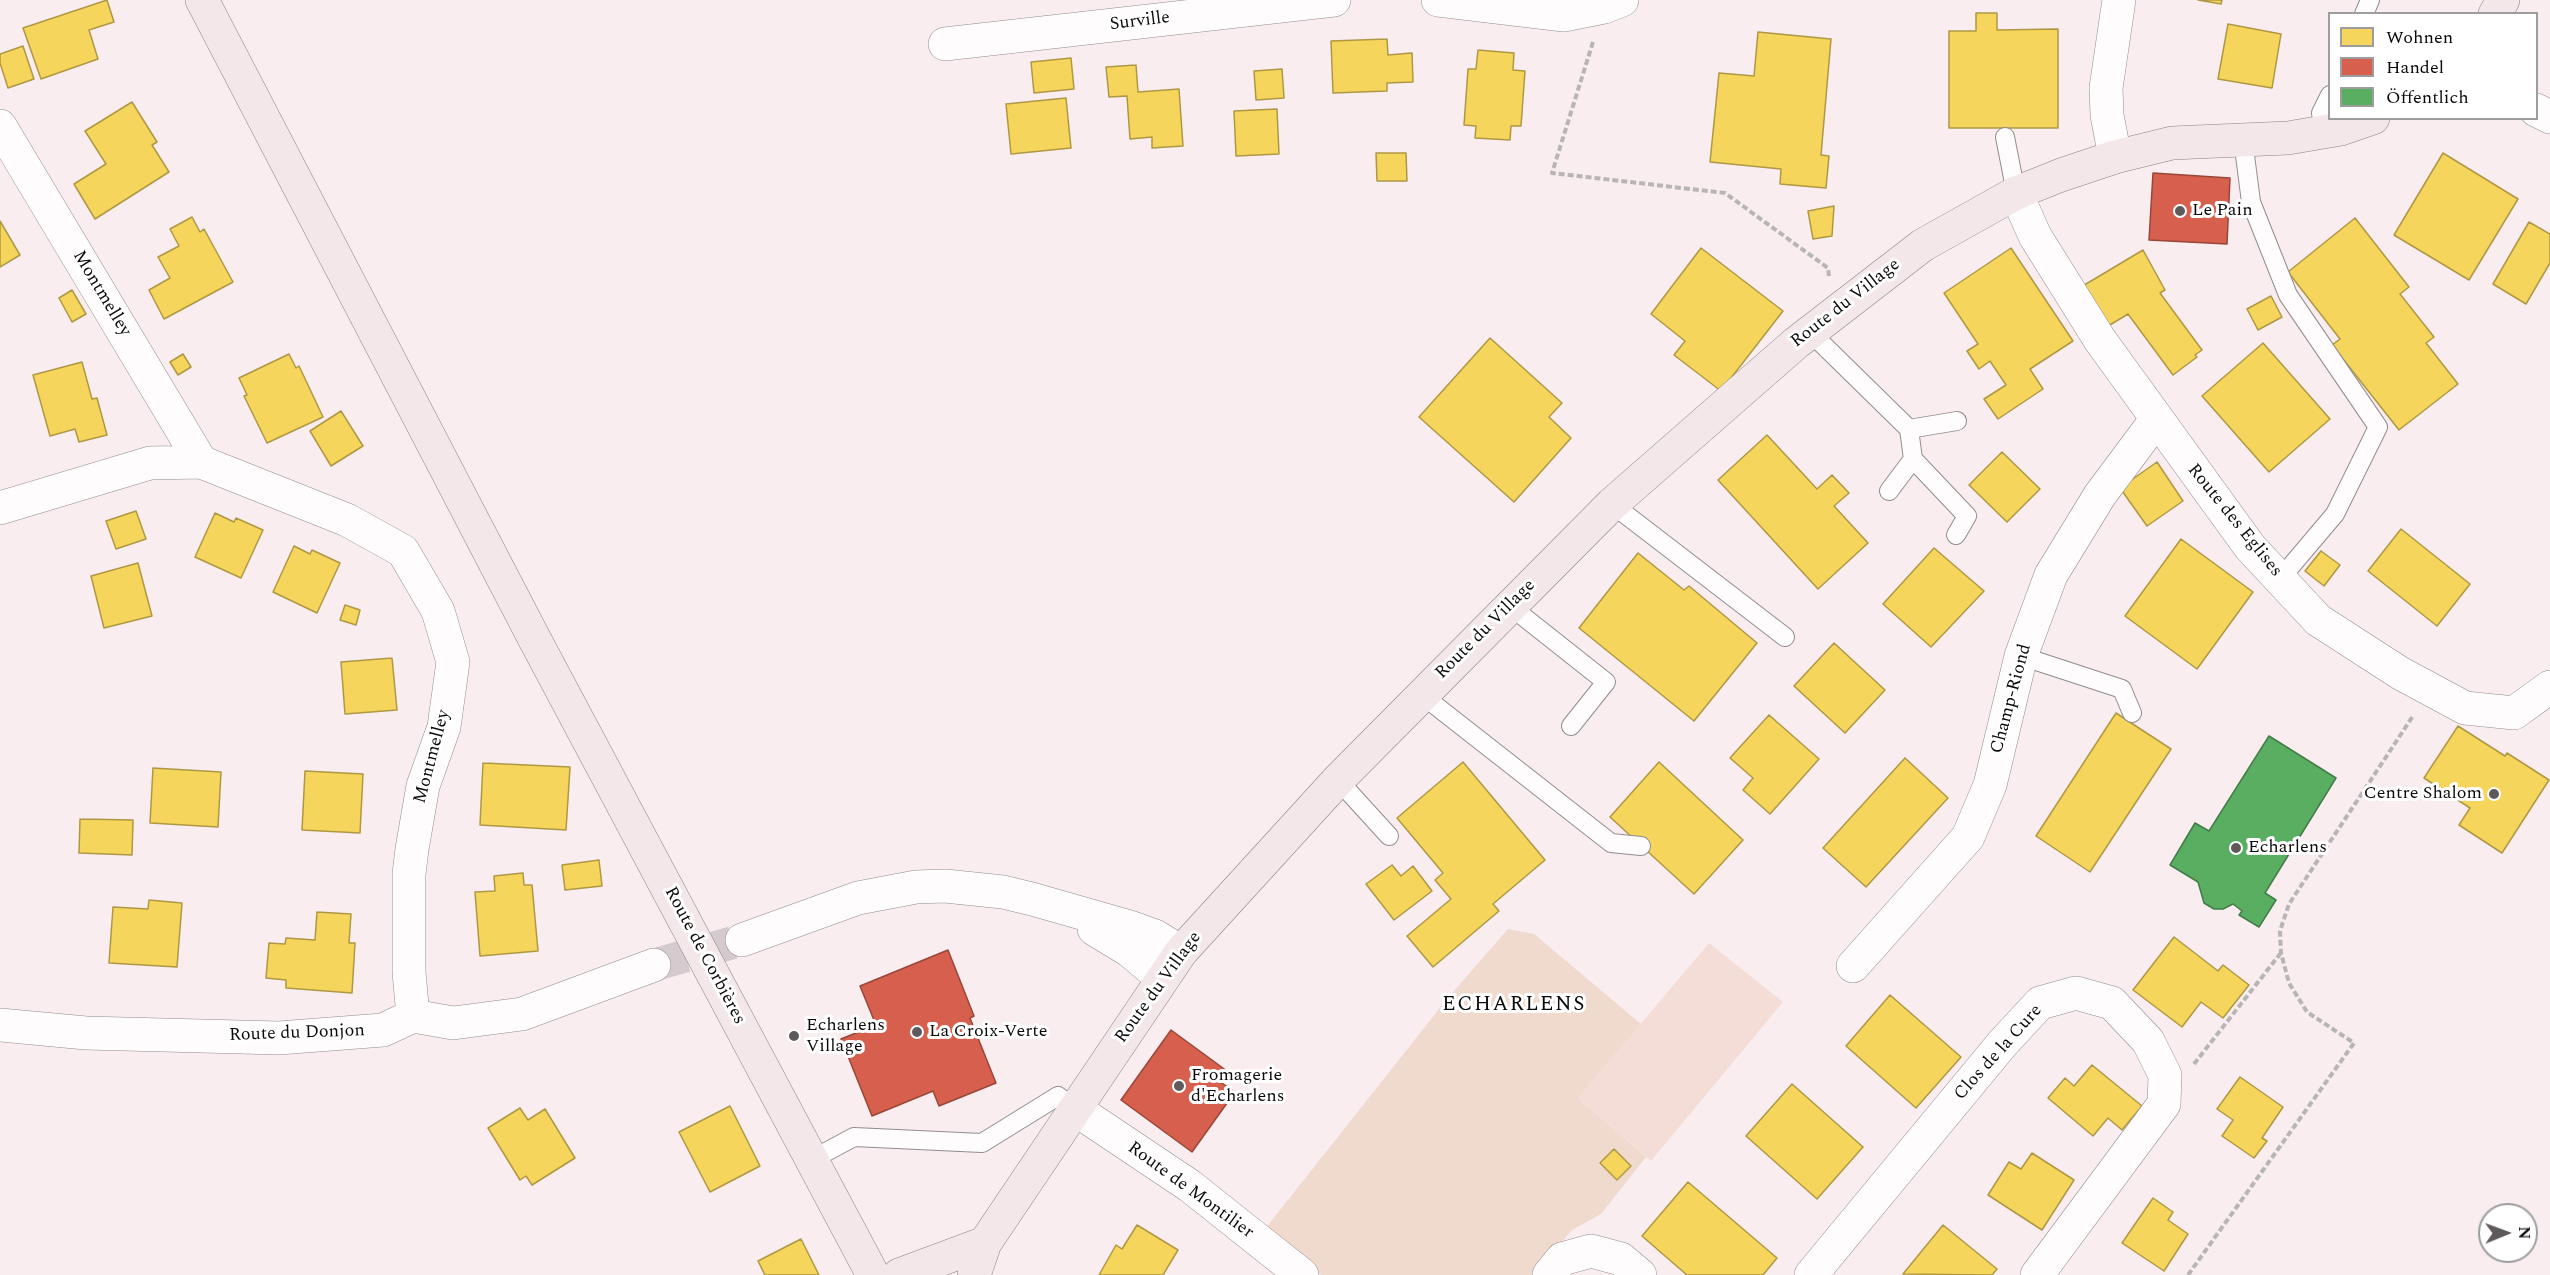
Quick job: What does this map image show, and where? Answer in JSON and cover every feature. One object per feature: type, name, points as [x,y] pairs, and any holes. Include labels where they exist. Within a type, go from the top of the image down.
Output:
[{"type":"street","name":"Route de Corbières","points":[[202,0],[534,638],[873,1275]]},
{"type":"street","name":"Surville","points":[[945,44],[1334,0]]},
{"type":"street","points":[[1438,0],[1564,15],[1613,3]]},
{"type":"street","points":[[2115,157],[2107,116],[2106,88],[2119,0]]},
{"type":"street","name":"Route du Village","points":[[974,1275],[985,1243],[1161,977],[1181,952],[1338,780],[1612,504],[1810,332],[1923,244],[2016,193],[2115,157],[2172,143],[2243,140],[2324,132],[2366,120]]},
{"type":"street","name":"Montmelley","points":[[0,126],[201,462]]},
{"type":"street","name":"Route des Eglises","points":[[2016,193],[2035,236],[2076,302],[2156,420],[2250,547],[2318,620],[2400,673],[2465,708],[2514,713],[2550,687]]},
{"type":"street","name":"Champ-Riond","points":[[1853,966],[1968,837],[1990,785],[2021,656],[2051,575],[2100,495],[2156,420]]},
{"type":"street","name":"Montmelley","points":[[0,508],[150,463],[201,462],[347,520],[403,551],[438,610],[453,662],[444,727],[423,786],[409,873],[409,972],[413,1016]]},
{"type":"street","points":[[742,940],[837,904],[916,887],[974,888],[1004,892],[1130,927],[1155,936],[1181,952]]},
{"type":"street","points":[[1056,907],[1130,951],[1161,977]]},
{"type":"street","points":[[413,1016],[453,1023],[522,1014],[654,965]]},
{"type":"street","name":"Clos de la Cure","points":[[1811,1275],[2002,1044],[2040,1003],[2076,993],[2112,1004],[2148,1041],[2165,1075],[2164,1090]]},
{"type":"street","name":"Route du Donjon","points":[[0,1025],[86,1033],[279,1038],[383,1030],[413,1016]]},
{"type":"street","points":[[2037,1275],[2164,1104],[2164,1090]]},
{"type":"street","name":"Route de Montilier","points":[[1075,1109],[1190,1186],[1302,1275]]},
{"type":"street","points":[[899,1275],[985,1243]]},
{"type":"street","points":[[1549,1275],[1562,1259],[1591,1251],[1621,1259],[1640,1275]]},
{"type":"lane","points":[[2324,132],[2321,113],[2328,99]]},
{"type":"lane","points":[[2005,136],[2016,193]]},
{"type":"lane","points":[[2243,140],[2251,202],[2288,295],[2378,427],[2335,514],[2280,579]]},
{"type":"lane","points":[[1810,332],[1909,429],[1913,459],[1967,516],[1956,535]]},
{"type":"lane","points":[[1909,429],[1957,421]]},
{"type":"lane","points":[[1889,491],[1913,459]]},
{"type":"lane","points":[[1612,504],[1785,637]]},
{"type":"lane","points":[[1510,606],[1606,682],[1572,726]]},
{"type":"lane","points":[[2021,656],[2122,689],[2132,713]]},
{"type":"lane","points":[[1422,695],[1611,843],[1641,846]]},
{"type":"lane","points":[[1338,780],[1389,836]]},
{"type":"lane","points":[[811,1160],[854,1137],[982,1143],[1058,1096],[1075,1109]]},
{"type":"path","points":[[1613,3],[1552,173],[1725,193],[1828,268],[1829,284]]},
{"type":"path","points":[[2188,1275],[2354,1043],[2307,1012],[2289,982],[2281,953],[2280,931],[2289,904],[2431,689]]},
{"type":"path","points":[[2164,1090],[2180,1082],[2281,953]]},
{"type":"shaded area","points":[[1508,929],[1534,934],[1641,1024],[1578,1098],[1646,1157],[1601,1214],[1572,1230],[1534,1275],[1321,1275],[1265,1229],[1447,999]]},
{"type":"shaded area","points":[[1709,943],[1783,1002],[1651,1161],[1578,1098]]},
{"type":"building: Wohnen","points":[[107,0],[114,22],[89,30],[98,59],[41,79],[23,28]]},
{"type":"building: Wohnen","points":[[2198,0],[2222,0],[2221,4]]},
{"type":"building: Wohnen","points":[[1976,13],[1997,13],[1997,30],[2058,29],[2058,128],[1949,128],[1949,31],[1976,31]]},
{"type":"building: Wohnen","points":[[2228,24],[2281,34],[2272,88],[2218,79]]},
{"type":"building: Wohnen","points":[[1758,32],[1831,39],[1821,155],[1829,156],[1826,188],[1780,184],[1781,169],[1710,162],[1719,73],[1754,76]]},
{"type":"building: Wohnen","points":[[1387,39],[1388,55],[1412,53],[1413,82],[1387,83],[1387,91],[1333,93],[1331,41]]},
{"type":"building: Wohnen","points":[[23,46],[34,79],[8,88],[0,63],[0,54]]},
{"type":"building: Wohnen","points":[[1478,50],[1514,53],[1513,70],[1525,71],[1521,126],[1511,126],[1510,140],[1475,138],[1476,126],[1464,125],[1468,69],[1476,69]]},
{"type":"building: Wohnen","points":[[1071,58],[1074,89],[1034,93],[1031,62]]},
{"type":"building: Wohnen","points":[[1136,65],[1138,92],[1179,89],[1183,146],[1152,148],[1152,137],[1130,139],[1127,96],[1109,97],[1106,67]]},
{"type":"building: Wohnen","points":[[1282,69],[1284,98],[1256,100],[1254,71]]},
{"type":"building: Wohnen","points":[[1066,98],[1071,148],[1011,154],[1006,104]]},
{"type":"building: Wohnen","points":[[132,102],[157,142],[152,145],[169,172],[95,219],[74,184],[106,164],[85,131]]},
{"type":"building: Wohnen","points":[[1277,109],[1279,154],[1236,156],[1234,111]]},
{"type":"building: Wohnen","points":[[1376,153],[1406,153],[1407,181],[1377,181]]},
{"type":"building: Wohnen","points":[[2443,153],[2518,199],[2469,280],[2394,235]]},
{"type":"building: Wohnen","points":[[1834,206],[1832,236],[1813,239],[1808,211]]},
{"type":"building: Wohnen","points":[[192,217],[200,232],[204,229],[233,282],[164,319],[149,290],[170,278],[158,257],[179,246],[170,229]]},
{"type":"building: Wohnen","points":[[2355,218],[2409,287],[2400,294],[2434,337],[2426,343],[2458,384],[2399,430],[2332,345],[2340,339],[2288,272]]},
{"type":"building: Wohnen","points":[[0,221],[20,255],[0,267]]},
{"type":"building: Wohnen","points":[[2529,222],[2550,234],[2550,263],[2526,304],[2493,284]]},
{"type":"building: Wohnen","points":[[1701,248],[1783,311],[1721,391],[1674,355],[1685,341],[1651,314]]},
{"type":"building: Wohnen","points":[[2011,248],[2073,341],[2030,369],[2043,389],[1998,419],[1984,399],[2006,385],[1990,361],[1979,369],[1967,351],[1978,344],[1944,293]]},
{"type":"building: Wohnen","points":[[2143,250],[2165,290],[2160,293],[2202,350],[2195,355],[2197,357],[2173,375],[2128,314],[2105,328],[2081,287]]},
{"type":"building: Wohnen","points":[[72,290],[86,314],[72,322],[59,298]]},
{"type":"building: Wohnen","points":[[2271,296],[2282,317],[2258,330],[2247,309]]},
{"type":"building: Wohnen","points":[[1490,338],[1562,403],[1549,417],[1571,438],[1514,502],[1419,417]]},
{"type":"building: Wohnen","points":[[2263,343],[2330,419],[2269,472],[2202,396]]},
{"type":"building: Wohnen","points":[[183,354],[191,367],[178,375],[170,362]]},
{"type":"building: Wohnen","points":[[289,354],[296,368],[299,366],[323,417],[267,443],[244,396],[247,395],[239,378]]},
{"type":"building: Wohnen","points":[[82,362],[92,399],[97,398],[107,435],[79,442],[75,429],[50,436],[33,375]]},
{"type":"building: Wohnen","points":[[341,411],[363,446],[331,466],[310,431]]},
{"type":"building: Wohnen","points":[[1767,435],[1817,489],[1832,475],[1849,493],[1834,506],[1868,543],[1818,589],[1718,480]]},
{"type":"building: Wohnen","points":[[2002,452],[2040,489],[2007,522],[1969,485]]},
{"type":"building: Wohnen","points":[[2157,462],[2183,501],[2147,526],[2120,488]]},
{"type":"building: Wohnen","points":[[136,511],[146,539],[116,549],[106,521]]},
{"type":"building: Wohnen","points":[[215,513],[234,522],[236,518],[263,530],[241,578],[195,557]]},
{"type":"building: Wohnen","points":[[2401,529],[2470,584],[2437,626],[2368,571]]},
{"type":"building: Wohnen","points":[[2181,539],[2253,592],[2197,669],[2125,616]]},
{"type":"building: Wohnen","points":[[294,546],[310,554],[312,550],[340,563],[317,613],[273,592]]},
{"type":"building: Wohnen","points":[[1934,548],[1984,591],[1931,647],[1883,604]]},
{"type":"building: Wohnen","points":[[2321,551],[2340,565],[2324,586],[2305,571]]},
{"type":"building: Wohnen","points":[[1638,553],[1684,590],[1689,586],[1757,643],[1694,721],[1579,628]]},
{"type":"building: Wohnen","points":[[138,563],[152,616],[104,628],[91,576]]},
{"type":"building: Wohnen","points":[[345,605],[360,610],[356,625],[340,620]]},
{"type":"building: Wohnen","points":[[1834,643],[1885,690],[1845,733],[1794,686]]},
{"type":"building: Wohnen","points":[[392,658],[397,710],[345,714],[341,662]]},
{"type":"building: Wohnen","points":[[2116,713],[2171,749],[2090,872],[2036,836]]},
{"type":"building: Wohnen","points":[[1769,715],[1819,759],[1770,814],[1743,790],[1753,778],[1730,758]]},
{"type":"building: Wohnen","name":"Centre Shalom","points":[[2458,726],[2505,756],[2507,753],[2549,780],[2502,853],[2459,825],[2470,808],[2424,778]]},
{"type":"building: Wohnen","points":[[1905,758],[1948,798],[1866,887],[1823,848]]},
{"type":"building: Wohnen","points":[[1463,762],[1545,860],[1493,904],[1499,911],[1433,967],[1407,936],[1451,899],[1435,880],[1443,873],[1397,818]]},
{"type":"building: Wohnen","points":[[1659,762],[1743,840],[1694,894],[1610,817]]},
{"type":"building: Wohnen","points":[[483,763],[570,767],[566,830],[480,825]]},
{"type":"building: Wohnen","points":[[153,768],[221,772],[218,827],[150,823]]},
{"type":"building: Wohnen","points":[[305,771],[363,774],[360,833],[302,830]]},
{"type":"building: Wohnen","points":[[80,819],[133,820],[132,855],[79,853]]},
{"type":"building: Wohnen","points":[[599,860],[602,886],[565,890],[562,865]]},
{"type":"building: Wohnen","points":[[1392,865],[1401,876],[1413,866],[1432,891],[1394,920],[1366,884]]},
{"type":"building: Wohnen","points":[[523,873],[524,885],[532,885],[538,951],[480,956],[475,892],[495,891],[494,876]]},
{"type":"building: Wohnen","points":[[149,900],[182,903],[177,967],[109,963],[113,907],[148,909]]},
{"type":"building: Wohnen","points":[[317,912],[351,914],[349,943],[355,943],[352,993],[286,988],[286,980],[266,978],[269,943],[285,944],[286,938],[315,940]]},
{"type":"building: Wohnen","points":[[2174,937],[2218,971],[2223,965],[2249,985],[2223,1018],[2201,1002],[2182,1027],[2133,990]]},
{"type":"building: Wohnen","points":[[1890,995],[1961,1057],[1916,1108],[1846,1046]]},
{"type":"building: Wohnen","points":[[2092,1065],[2142,1106],[2122,1130],[2108,1118],[2093,1136],[2048,1098],[2065,1078],[2074,1086]]},
{"type":"building: Wohnen","points":[[2240,1077],[2283,1107],[2262,1138],[2267,1141],[2254,1158],[2222,1136],[2233,1120],[2217,1109]]},
{"type":"building: Wohnen","points":[[1792,1084],[1863,1147],[1817,1199],[1746,1136]]},
{"type":"building: Wohnen","points":[[730,1106],[760,1166],[710,1192],[679,1132]]},
{"type":"building: Wohnen","points":[[520,1108],[528,1120],[545,1109],[575,1158],[532,1185],[526,1176],[520,1180],[488,1128]]},
{"type":"building: Wohnen","points":[[1614,1149],[1631,1166],[1617,1180],[1600,1163]]},
{"type":"building: Wohnen","points":[[2032,1153],[2074,1180],[2042,1230],[1988,1195],[2009,1162],[2021,1169]]},
{"type":"building: Wohnen","points":[[1688,1182],[1777,1258],[1763,1275],[1687,1275],[1642,1236]]},
{"type":"building: Wohnen","points":[[2153,1198],[2173,1212],[2168,1220],[2188,1234],[2164,1271],[2122,1243]]},
{"type":"building: Wohnen","points":[[1137,1225],[1178,1250],[1163,1275],[1099,1275],[1116,1245],[1122,1249]]},
{"type":"building: Wohnen","points":[[1943,1225],[1997,1269],[1992,1275],[1903,1274]]},
{"type":"building: Wohnen","points":[[801,1239],[819,1275],[765,1275],[758,1261]]},
{"type":"building: Handel","points":[[2153,173],[2230,178],[2227,244],[2149,240]]},
{"type":"building: Handel","name":"La Croix-Verte","points":[[948,950],[974,1016],[970,1018],[996,1083],[939,1106],[933,1091],[872,1116],[841,1039],[876,1025],[860,986]]},
{"type":"building: Handel","name":"Fromagerie d'Echarlens","points":[[1171,1030],[1227,1071],[1219,1081],[1235,1092],[1192,1152],[1121,1100]]},
{"type":"building: Öffentlich","name":"Echarlens","points":[[2269,736],[2336,778],[2265,893],[2276,900],[2259,927],[2239,915],[2242,911],[2233,904],[2223,909],[2214,909],[2204,903],[2198,882],[2170,865],[2195,823],[2209,831]]},
{"type":"tunnel","points":[[654,965],[742,940]]},
{"type":"place","name":"Le Pain","points":[[2180,211]]},
{"type":"place","name":"Centre Shalom","points":[[2494,794]]},
{"type":"place","name":"Echarlens","points":[[2236,848]]},
{"type":"place","name":"La Croix-Verte","points":[[917,1032]]},
{"type":"place","name":"Echarlens Village","points":[[794,1036]]},
{"type":"place","name":"Fromagerie d'Echarlens","points":[[1179,1086]]},
{"type":"district","name":"ECHARLENS","points":[[1514,1006]]}]
